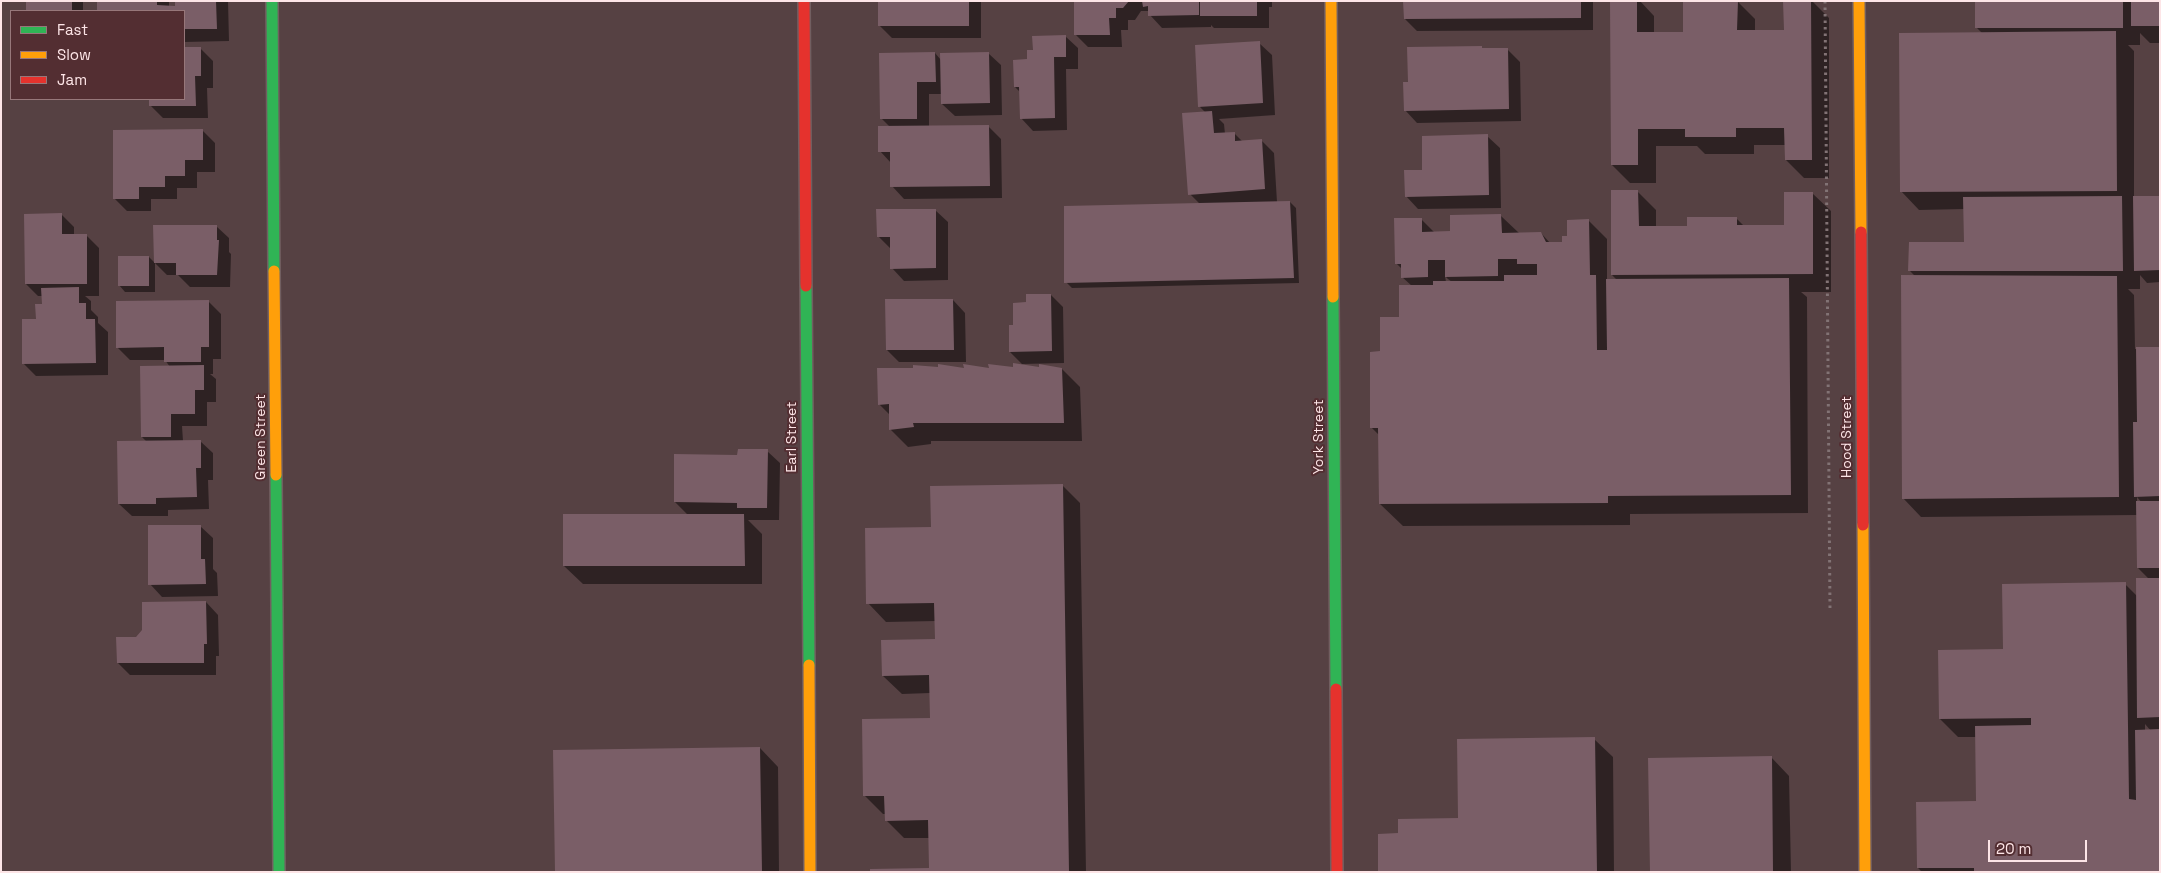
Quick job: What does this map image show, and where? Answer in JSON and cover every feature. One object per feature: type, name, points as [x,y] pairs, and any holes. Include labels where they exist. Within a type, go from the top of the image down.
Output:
[{"type":"street","name":"Green Street","points":[[272,1],[279,872]]},
{"type":"street","name":"Earl Street","points":[[804,1],[810,872]]},
{"type":"street","name":"York Street","points":[[1331,1],[1337,872]]},
{"type":"street","name":"Hood Street","points":[[1859,1],[1865,872]]},
{"type":"path","points":[[1825,1],[1830,614]]},
{"type":"building","points":[[26,1],[72,1],[72,10],[26,10]]},
{"type":"building","points":[[97,1],[157,1],[157,5],[175,6],[175,1],[216,1],[217,29],[185,29],[185,10],[97,10]]},
{"type":"building","points":[[878,1],[969,1],[969,26],[878,26]]},
{"type":"building","points":[[1074,1],[1129,1],[1123,8],[1116,8],[1116,18],[1109,18],[1110,35],[1074,35]]},
{"type":"building","points":[[1142,1],[1199,1],[1199,15],[1148,16],[1148,6],[1143,7]]},
{"type":"building","points":[[1200,1],[1257,1],[1257,16],[1200,16]]},
{"type":"building","points":[[1403,1],[1581,1],[1581,18],[1404,19]]},
{"type":"building","points":[[1610,1],[1637,1],[1637,32],[1683,32],[1683,1],[1738,1],[1737,30],[1784,30],[1783,1],[1811,1],[1812,160],[1785,160],[1784,128],[1736,128],[1736,137],[1685,137],[1685,129],[1638,129],[1638,165],[1611,165]]},
{"type":"building","points":[[1975,1],[2123,1],[2123,28],[1975,28]]},
{"type":"building","points":[[2131,1],[2160,1],[2160,26],[2131,26]]},
{"type":"building","points":[[2116,31],[2117,191],[1900,192],[1899,33]]},
{"type":"building","points":[[1066,35],[1066,57],[1054,57],[1055,118],[1020,119],[1019,87],[1014,87],[1013,60],[1027,59],[1027,50],[1033,50],[1032,36]]},
{"type":"building","points":[[1260,41],[1263,103],[1198,107],[1195,45]]},
{"type":"building","points":[[1482,46],[1482,48],[1508,48],[1509,109],[1404,111],[1403,82],[1408,82],[1407,47]]},
{"type":"building","points":[[185,47],[201,47],[201,76],[195,76],[196,106],[149,106],[149,100],[185,100]]},
{"type":"building","points":[[935,52],[936,82],[917,82],[917,119],[880,119],[879,53]]},
{"type":"building","points":[[989,52],[990,103],[941,104],[940,53]]},
{"type":"building","points":[[1212,111],[1214,133],[1235,132],[1235,141],[1262,139],[1265,189],[1188,195],[1182,113]]},
{"type":"building","points":[[989,125],[990,186],[890,187],[890,152],[878,152],[878,126]]},
{"type":"building","points":[[203,129],[203,160],[185,160],[185,176],[165,176],[165,187],[139,187],[139,199],[113,199],[113,130]]},
{"type":"building","points":[[1488,134],[1489,195],[1405,197],[1404,170],[1422,170],[1422,136]]},
{"type":"building","points":[[1611,190],[1638,190],[1639,226],[1687,226],[1687,217],[1737,217],[1737,225],[1784,225],[1784,192],[1813,192],[1813,274],[1611,275]]},
{"type":"building","points":[[2122,196],[2123,271],[1908,271],[1909,242],[1964,242],[1963,197]]},
{"type":"building","points":[[2133,196],[2160,196],[2160,270],[2134,271]]},
{"type":"building","points":[[1290,201],[1294,278],[1064,283],[1064,206]]},
{"type":"building","points":[[876,209],[936,209],[936,268],[890,269],[890,237],[877,237]]},
{"type":"building","points":[[62,213],[62,234],[87,234],[87,284],[25,284],[24,214]]},
{"type":"building","points":[[1501,214],[1502,233],[1541,232],[1546,242],[1562,242],[1562,236],[1567,236],[1567,220],[1589,219],[1590,275],[1596,275],[1597,350],[1607,350],[1606,279],[1789,278],[1791,495],[1608,496],[1608,503],[1379,504],[1378,428],[1370,428],[1370,352],[1380,351],[1380,317],[1399,317],[1399,285],[1433,285],[1433,281],[1504,281],[1504,275],[1537,275],[1537,264],[1517,264],[1517,259],[1498,259],[1498,276],[1445,277],[1445,260],[1428,260],[1428,277],[1401,278],[1401,264],[1395,264],[1394,218],[1422,218],[1422,232],[1450,231],[1450,215]]},
{"type":"building","points":[[153,225],[217,225],[217,240],[219,240],[217,275],[176,275],[176,263],[154,263]]},
{"type":"building","points":[[118,256],[149,256],[149,286],[118,286]]},
{"type":"building","points":[[1901,275],[2117,276],[2119,497],[1902,499]]},
{"type":"building","points":[[79,287],[79,303],[86,303],[86,319],[95,319],[96,363],[22,364],[22,319],[36,319],[35,304],[42,304],[41,288]]},
{"type":"building","points":[[1026,294],[1051,294],[1052,351],[1009,352],[1009,325],[1013,325],[1013,303],[1026,302]]},
{"type":"building","points":[[885,299],[953,299],[954,350],[886,350]]},
{"type":"building","points":[[209,300],[209,347],[201,347],[201,362],[164,362],[164,347],[116,348],[116,301]]},
{"type":"building","points":[[2136,347],[2160,347],[2160,496],[2134,497],[2133,422],[2137,422]]},
{"type":"building","points":[[1013,363],[1039,367],[1039,364],[1062,368],[1064,423],[913,423],[914,427],[889,430],[889,404],[878,405],[877,368],[913,368],[913,365],[938,367],[938,364],[964,368],[963,364],[989,368],[988,364],[1013,367]]},
{"type":"building","points":[[204,365],[204,390],[195,390],[195,414],[171,414],[171,437],[141,437],[140,366]]},
{"type":"building","points":[[201,440],[201,468],[196,468],[197,497],[156,498],[156,504],[118,504],[117,441]]},
{"type":"building","points":[[738,449],[768,449],[767,508],[737,508],[737,503],[674,502],[674,454],[737,455]]},
{"type":"building","points":[[1063,484],[1069,872],[870,872],[870,869],[929,868],[928,820],[885,821],[884,796],[863,796],[862,719],[930,718],[929,675],[882,676],[881,640],[935,639],[934,603],[866,604],[865,528],[931,527],[930,486]]},
{"type":"building","points":[[2136,501],[2160,501],[2160,568],[2137,568]]},
{"type":"building","points":[[563,514],[744,514],[745,566],[563,566]]},
{"type":"building","points":[[148,525],[201,525],[201,559],[205,559],[206,584],[148,585]]},
{"type":"building","points":[[2136,578],[2160,578],[2160,717],[2137,718]]},
{"type":"building","points":[[2126,582],[2129,799],[2136,800],[2135,730],[2160,729],[2160,872],[1974,872],[1974,868],[1917,868],[1916,802],[1976,801],[1975,726],[2031,725],[2031,718],[1939,719],[1938,650],[2003,649],[2002,584]]},
{"type":"building","points":[[206,601],[207,644],[204,644],[204,663],[117,663],[116,637],[136,637],[142,630],[142,602]]},
{"type":"building","points":[[1595,737],[1597,872],[1378,872],[1378,834],[1398,833],[1398,819],[1458,818],[1457,739]]},
{"type":"building","points":[[760,747],[762,872],[555,872],[553,750]]},
{"type":"building","points":[[1772,756],[1773,872],[1650,872],[1648,758]]},
{"type":"traffic: fast","points":[[272,1],[274,271]]},
{"type":"traffic: fast","points":[[806,286],[809,665]]},
{"type":"traffic: fast","points":[[1333,297],[1336,689]]},
{"type":"traffic: fast","points":[[276,475],[279,872]]},
{"type":"traffic: slow","points":[[1331,1],[1333,297]]},
{"type":"traffic: slow","points":[[1859,1],[1861,232]]},
{"type":"traffic: slow","points":[[274,271],[276,475]]},
{"type":"traffic: slow","points":[[1863,525],[1865,872]]},
{"type":"traffic: slow","points":[[809,665],[810,872]]},
{"type":"traffic: jam","points":[[804,1],[806,286]]},
{"type":"traffic: jam","points":[[1861,232],[1863,525]]},
{"type":"traffic: jam","points":[[1336,689],[1337,872]]}]
